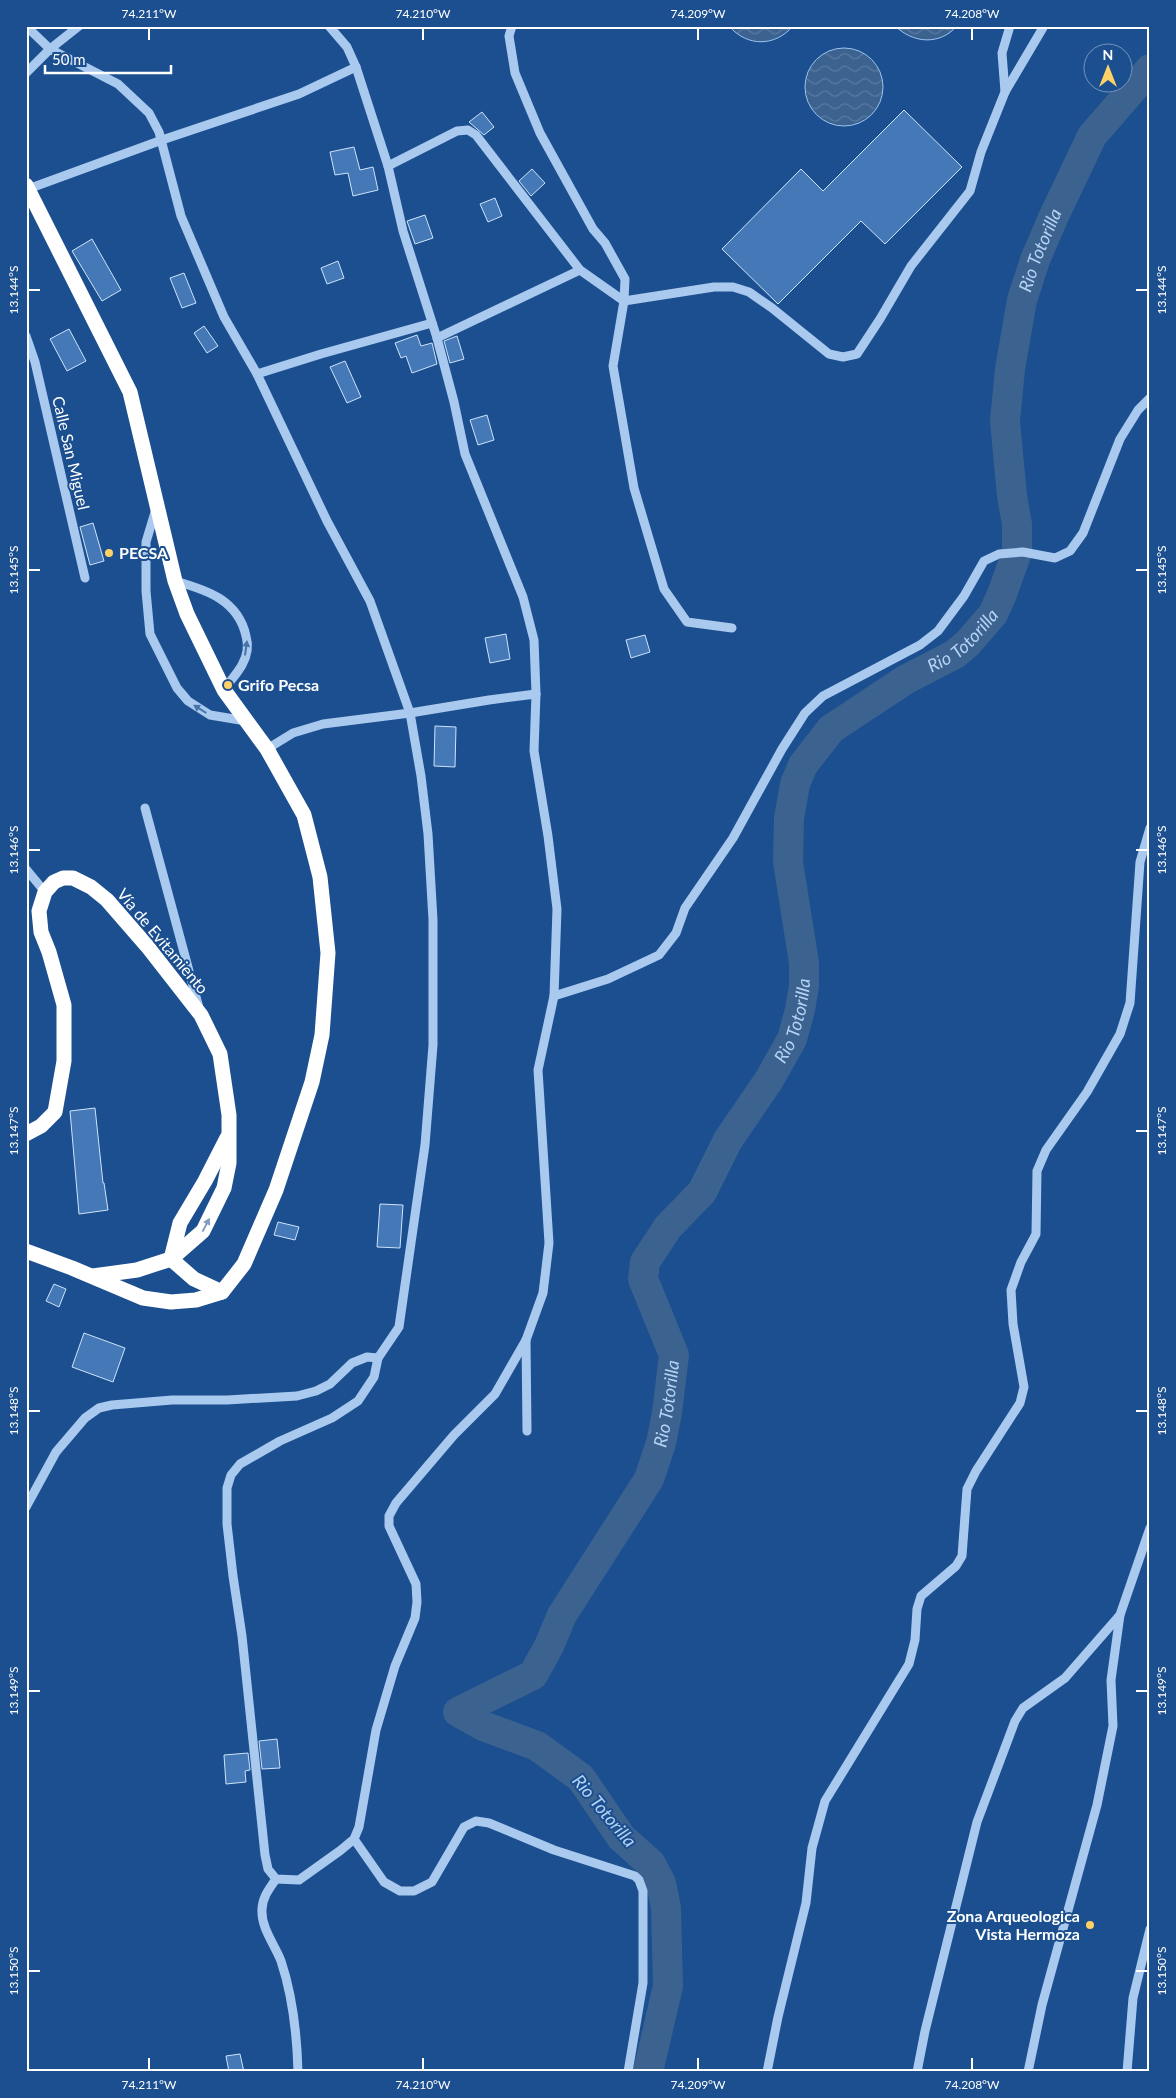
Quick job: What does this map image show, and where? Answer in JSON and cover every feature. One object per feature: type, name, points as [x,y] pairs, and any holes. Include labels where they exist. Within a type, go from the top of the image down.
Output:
[{"type":"highway","points":[[26,1251],[143,1298],[171,1302],[196,1300],[222,1292],[244,1264],[276,1190],[312,1082],[322,1035],[328,953],[320,876],[304,815],[267,749],[224,690],[187,614],[175,581],[130,392],[27,187]]},
{"type":"highway","name":"Vía de Evitamiento","points":[[46,892],[54,882],[63,878],[73,878],[91,887],[107,900],[147,946],[201,1015],[220,1054],[229,1115],[229,1134],[205,1181],[180,1223],[171,1259]]},
{"type":"highway","points":[[26,1134],[41,1126],[54,1112],[64,1060],[64,1005],[49,952],[41,932],[39,911],[46,892]]},
{"type":"highway","points":[[91,1276],[137,1270],[171,1259],[203,1231],[224,1188],[229,1163],[229,1134]]},
{"type":"highway","points":[[171,1259],[194,1279],[222,1292]]},
{"type":"street","points":[[26,26],[50,49],[118,84],[149,113],[162,140],[181,216],[224,318],[257,374],[327,520],[370,601],[410,713],[421,776],[428,834],[433,920],[433,1045],[425,1145],[399,1328],[378,1358],[374,1377],[358,1401],[332,1418],[280,1441],[240,1464],[231,1474],[227,1488],[233,1576],[242,1636],[265,1855],[268,1869],[276,1879],[299,1880],[354,1839],[359,1827],[376,1730],[396,1666],[415,1618],[417,1602],[416,1584],[389,1526],[389,1516],[396,1503],[454,1435],[495,1394],[526,1340],[543,1293],[549,1244],[538,1070],[554,996],[557,909],[548,836],[534,751],[536,694],[534,640],[525,605],[465,454],[454,402],[437,338],[403,231],[388,166],[356,67],[347,47],[329,26]]},
{"type":"street","points":[[26,74],[50,49],[79,26]]},
{"type":"street","points":[[512,26],[509,36],[515,73],[540,133],[593,229],[605,243],[626,278],[613,366],[634,488],[664,589],[687,622],[732,628]]},
{"type":"street","points":[[1005,92],[1002,53],[1010,26]]},
{"type":"street","points":[[388,166],[457,131],[468,130],[476,135],[580,270],[624,301],[733,287],[749,292],[772,308],[829,354],[843,357],[857,354],[911,266],[970,191],[981,152],[1005,92],[1044,26]]},
{"type":"street","points":[[27,187],[299,94],[356,67]]},
{"type":"street","points":[[437,338],[580,270]]},
{"type":"street","points":[[257,374],[432,323]]},
{"type":"street","name":"Calle San Miguel","points":[[26,336],[35,362],[85,578]]},
{"type":"street","points":[[554,996],[608,979],[659,955],[676,933],[689,902],[733,838],[782,749],[805,713],[823,696],[920,645],[938,631],[964,596],[984,561],[998,554],[1023,552],[1054,558],[1070,551],[1082,533],[1120,439],[1138,410],[1150,398]]},
{"type":"street","points":[[158,505],[146,542],[146,590],[150,634],[177,688],[188,701],[210,715],[247,721]]},
{"type":"street","points":[[175,581],[205,590],[229,604],[243,622],[249,646],[242,665],[224,690]]},
{"type":"street","points":[[267,749],[293,733],[323,724],[536,694]]},
{"type":"street","points":[[145,808],[201,1015]]},
{"type":"street","points":[[768,2072],[778,2017],[806,1903],[812,1848],[825,1801],[909,1664],[915,1640],[917,1609],[921,1596],[956,1566],[962,1556],[967,1489],[976,1471],[1020,1403],[1024,1387],[1012,1324],[1011,1290],[1021,1262],[1036,1234],[1037,1171],[1046,1150],[1087,1092],[1120,1034],[1130,1003],[1140,862],[1150,828]]},
{"type":"street","points":[[26,869],[46,892]]},
{"type":"street","points":[[526,1340],[527,1431]]},
{"type":"street","points":[[26,1507],[56,1452],[85,1418],[99,1408],[112,1405],[172,1400],[227,1400],[297,1396],[316,1391],[330,1384],[352,1363],[367,1357],[378,1358]]},
{"type":"street","points":[[1028,2072],[1044,1996],[1096,1804],[1113,1726],[1111,1680],[1120,1615],[1150,1528]]},
{"type":"street","points":[[917,2072],[925,2031],[977,1822],[1015,1721],[1023,1708],[1065,1678],[1120,1615]]},
{"type":"street","points":[[354,1839],[384,1882],[400,1891],[414,1891],[432,1882],[460,1832],[464,1827],[476,1821],[489,1823],[554,1850],[635,1876],[639,1880],[643,1891],[643,1983],[628,2072]]},
{"type":"street","points":[[276,1879],[263,1901],[262,1917],[288,1984],[296,2029],[298,2072]]},
{"type":"street","points":[[1127,2072],[1133,1998],[1150,1929]]},
{"type":"water","points":[[729,26],[793,26],[778,38],[761,42],[744,38]]},
{"type":"water","points":[[895,26],[957,26],[942,37],[926,40],[910,36]]},
{"type":"water","points":[[836,48],[852,48],[866,54],[877,65],[883,79],[883,95],[877,109],[866,120],[852,126],[836,126],[822,120],[811,109],[805,95],[805,79],[811,65],[822,54]]},
{"type":"building","points":[[904,110],[962,167],[885,244],[861,221],[778,304],[722,249],[801,169],[823,191]]},
{"type":"building","points":[[482,112],[494,127],[484,135],[469,122]]},
{"type":"building","points":[[354,147],[360,170],[373,167],[378,190],[353,196],[348,173],[335,175],[330,152]]},
{"type":"building","points":[[532,169],[545,183],[531,196],[519,181]]},
{"type":"building","points":[[495,198],[502,216],[488,222],[480,204]]},
{"type":"building","points":[[425,215],[433,238],[415,244],[407,221]]},
{"type":"building","points":[[92,239],[121,290],[102,301],[72,251]]},
{"type":"building","points":[[338,261],[344,278],[327,284],[321,268]]},
{"type":"building","points":[[184,273],[196,303],[182,308],[170,278]]},
{"type":"building","points":[[204,326],[218,346],[207,353],[194,333]]},
{"type":"building","points":[[69,329],[86,361],[67,371],[50,339]]},
{"type":"building","points":[[417,335],[421,346],[432,343],[437,364],[412,373],[406,356],[401,358],[395,343]]},
{"type":"building","points":[[457,336],[464,359],[450,363],[444,341]]},
{"type":"building","points":[[345,361],[361,397],[347,403],[330,367]]},
{"type":"building","points":[[487,415],[494,440],[478,445],[470,420]]},
{"type":"building","points":[[93,523],[104,561],[90,565],[80,527]]},
{"type":"building","points":[[506,634],[510,659],[490,663],[485,638]]},
{"type":"building","points":[[645,635],[650,652],[631,658],[626,640]]},
{"type":"building","points":[[435,726],[456,727],[455,767],[434,766]]},
{"type":"building","points":[[95,1108],[103,1183],[108,1210],[79,1214],[70,1111]]},
{"type":"building","points":[[380,1204],[403,1205],[400,1248],[377,1247]]},
{"type":"building","points":[[278,1222],[299,1227],[295,1240],[274,1235]]},
{"type":"building","points":[[54,1284],[66,1289],[59,1307],[46,1301]]},
{"type":"building","points":[[84,1333],[125,1348],[113,1382],[72,1367]]},
{"type":"building","points":[[277,1739],[280,1768],[262,1769],[259,1741]]},
{"type":"building","points":[[248,1753],[250,1770],[245,1771],[246,1782],[226,1784],[224,1755]]},
{"type":"building","points":[[240,2054],[244,2072],[229,2072],[226,2056]]},
{"type":"waterway","name":"Rio Totorilla","points":[[1017,550],[1017,524],[1012,496],[1005,421],[1010,369],[1022,300],[1035,260],[1092,136],[1150,69]]},
{"type":"waterway","name":"Rio Totorilla","points":[[648,2072],[668,1986],[666,1908],[661,1883],[651,1864],[621,1837],[581,1778],[537,1746],[483,1726],[458,1712],[533,1675],[549,1646],[562,1615],[649,1479],[661,1443],[667,1413],[674,1355],[643,1279],[645,1262],[668,1227],[702,1192],[728,1140],[769,1080],[792,1039],[804,986],[804,963],[788,862],[789,818],[795,784],[803,765],[831,729],[905,680],[955,654],[968,643],[993,614],[1016,555]]},
{"type":"place","name":"PECSA","points":[[109,553]]},
{"type":"place","name":"Grifo Pecsa","points":[[228,685]]},
{"type":"place","name":"Zona Arqueologica Vista Hermoza","points":[[1090,1925]]}]
